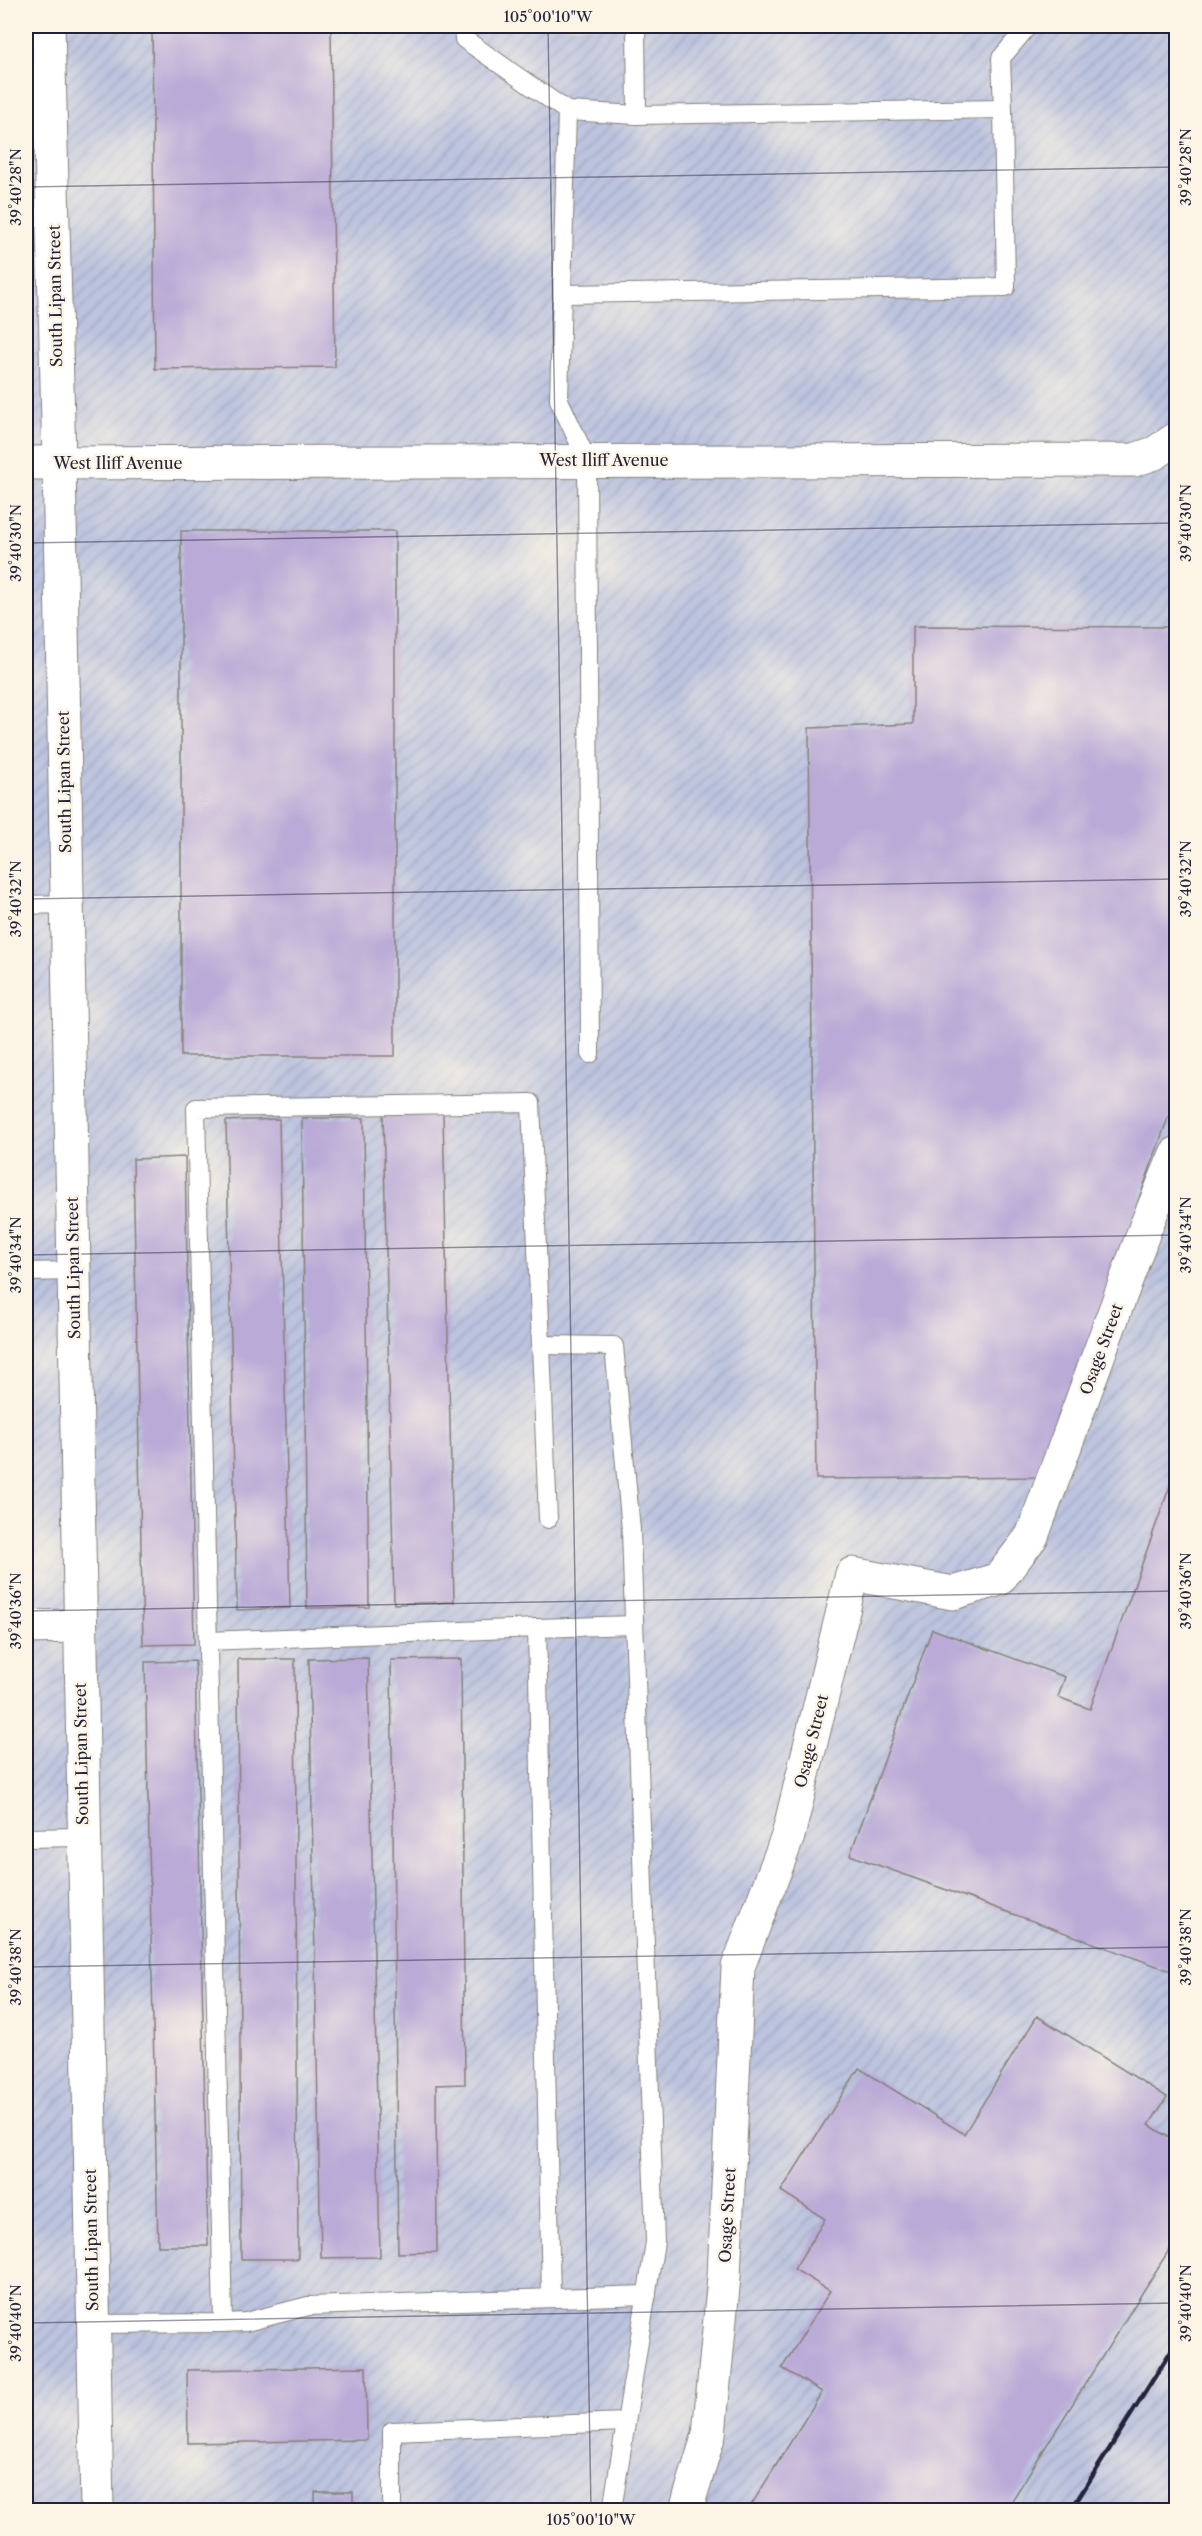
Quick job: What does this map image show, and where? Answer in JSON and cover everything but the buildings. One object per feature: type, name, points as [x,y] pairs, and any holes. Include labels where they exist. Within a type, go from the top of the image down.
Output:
[{"type":"street","name":"South Lipan Street","points":[[48,26],[37,77],[59,463],[97,2511]]},
{"type":"street","name":"West Iliff Avenue","points":[[26,463],[1134,460],[1155,453],[1176,439]]},
{"type":"street","points":[[1134,460],[1176,460]]},
{"type":"street","name":"Osage Street","points":[[686,2511],[709,2434],[724,2277],[738,1967],[788,1836],[852,1574],[953,1593],[999,1579],[1032,1536],[1146,1226],[1176,1154]]},
{"type":"street","points":[[26,1627],[79,1626]]},
{"type":"lane","points":[[464,26],[464,39],[567,111],[637,115],[1003,109]]},
{"type":"lane","points":[[636,26],[637,115]]},
{"type":"lane","points":[[564,294],[1006,287],[1001,58],[1028,26]]},
{"type":"lane","points":[[567,111],[564,294],[559,400],[587,460],[590,1054]]},
{"type":"lane","points":[[26,905],[66,904]]},
{"type":"lane","points":[[223,2323],[196,1108],[531,1103],[548,1519]]},
{"type":"lane","points":[[26,1272],[73,1271]]},
{"type":"lane","points":[[541,1345],[614,1346],[631,1530],[655,2242],[612,2511]]},
{"type":"lane","points":[[208,1641],[634,1625]]},
{"type":"lane","points":[[537,1629],[551,2298]]},
{"type":"lane","points":[[26,1838],[83,1837]]},
{"type":"lane","points":[[93,2324],[246,2322],[308,2306],[647,2295]]},
{"type":"lane","points":[[392,2511],[392,2431],[626,2422]]},
{"type":"shaded area","points":[[26,26],[1176,26],[1176,2510],[26,2510]]},
{"type":"railway","points":[[1071,2510],[1176,2343]]}]
